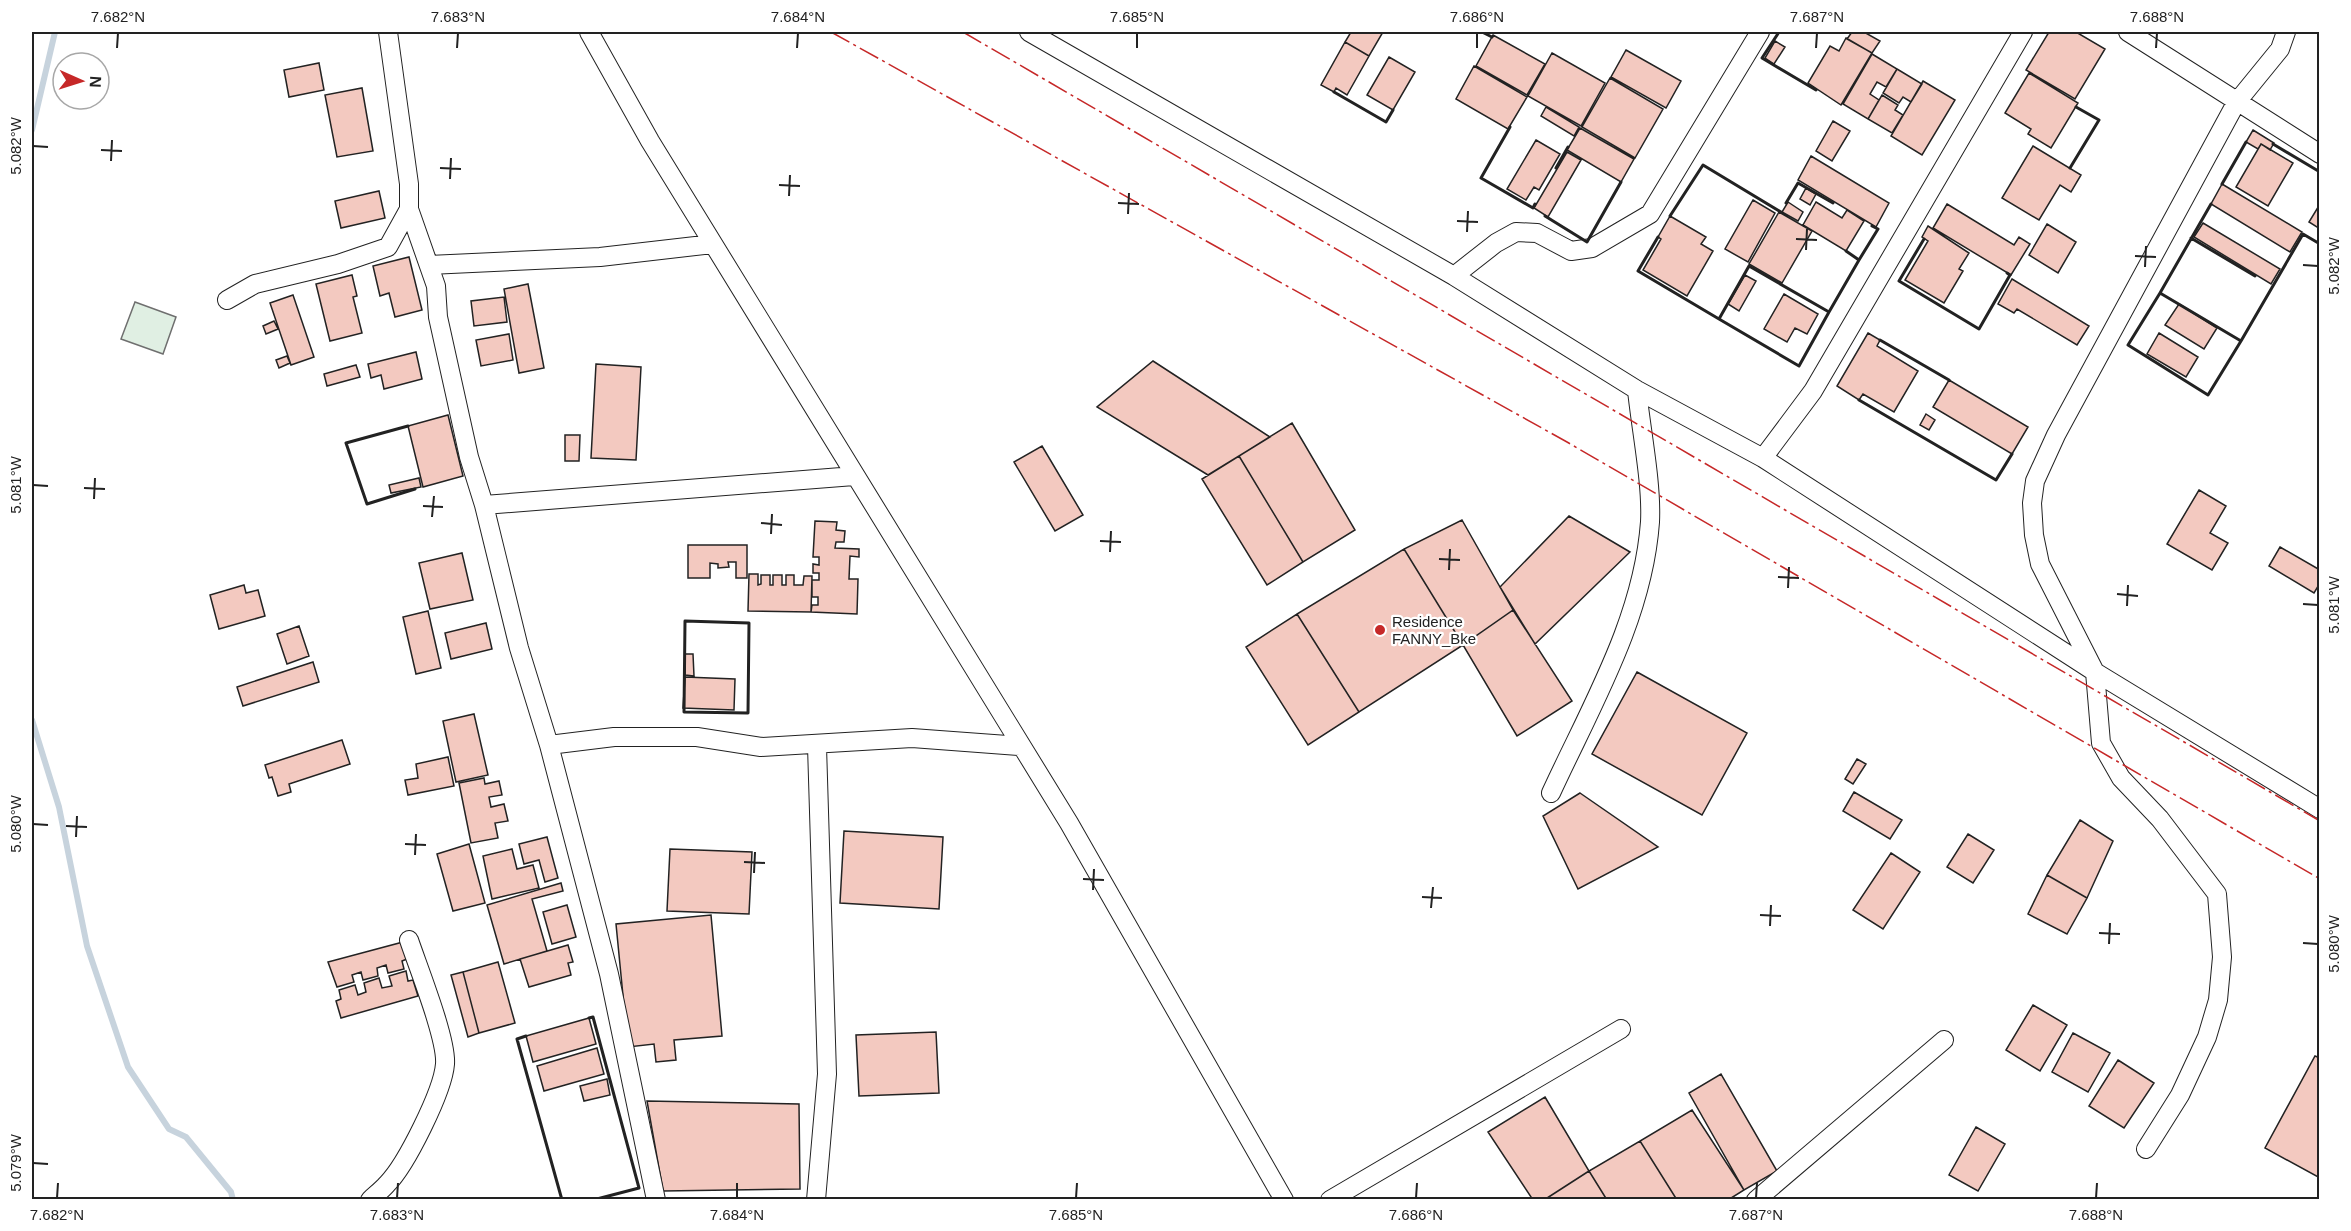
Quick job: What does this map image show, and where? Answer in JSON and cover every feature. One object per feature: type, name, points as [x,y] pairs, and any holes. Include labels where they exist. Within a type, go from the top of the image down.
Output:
[{"type":"street","points":[[387,32],[410,184],[410,209],[436,286],[438,317],[447,365],[469,457],[484,505],[519,648],[549,745],[609,974],[656,1200]]},
{"type":"street","points":[[589,32],[650,141],[1069,823],[1284,1200]]},
{"type":"street","points":[[1029,32],[1454,276],[1637,390],[1763,458],[2095,672],[2319,809]]},
{"type":"street","points":[[1454,276],[1496,243],[1515,232],[1537,233],[1571,251],[1592,248],[1650,214],[1760,32]]},
{"type":"street","points":[[1763,458],[1813,391],[2024,32]]},
{"type":"street","points":[[2128,32],[2319,154]]},
{"type":"street","points":[[2146,1149],[2180,1095],[2207,1037],[2218,1000],[2222,957],[2217,894],[2160,819],[2121,778],[2109,760],[2102,742],[2095,672],[2040,564],[2034,535],[2032,503],[2035,481],[2056,435],[2236,103],[2280,49],[2286,32]]},
{"type":"street","points":[[227,300],[255,284],[338,264],[388,247],[410,209]]},
{"type":"street","points":[[429,265],[600,257],[713,244]]},
{"type":"street","points":[[1551,793],[1625,632],[1643,578],[1650,519],[1637,390]]},
{"type":"street","points":[[484,505],[854,476]]},
{"type":"street","points":[[549,745],[626,737],[697,737],[761,747],[817,746],[912,738],[1020,746]]},
{"type":"street","points":[[816,1200],[827,1074],[817,746]]},
{"type":"street","points":[[370,1200],[388,1183],[418,1136],[439,1087],[446,1064],[442,1041],[409,940]]},
{"type":"street","points":[[1330,1200],[1621,1029]]},
{"type":"street","points":[[1756,1200],[1944,1040]]},
{"type":"green space","points":[[135,302],[176,317],[163,354],[121,339]]},
{"type":"building","points":[[1351,32],[1383,32],[1369,56],[1345,42]]},
{"type":"building","points":[[1852,32],[1864,32],[1880,41],[1872,53],[1847,39]]},
{"type":"building","points":[[2049,32],[2076,32],[2105,49],[2075,99],[2026,70]]},
{"type":"building","points":[[1493,35],[1545,64],[1527,95],[1476,66]]},
{"type":"building","points":[[1846,38],[1872,53],[1841,105],[1808,83],[1830,46],[1839,51]]},
{"type":"building","points":[[1775,41],[1785,47],[1774,64],[1765,58]]},
{"type":"building","points":[[1345,42],[1369,56],[1347,95],[1336,88],[1334,92],[1321,85]]},
{"type":"building","points":[[1626,50],[1681,81],[1666,108],[1611,77]]},
{"type":"building","points":[[1552,53],[1605,83],[1581,126],[1528,96]]},
{"type":"building","points":[[1872,54],[1897,69],[1886,87],[1877,82],[1870,94],[1879,100],[1868,119],[1843,104]]},
{"type":"building","points":[[1389,57],[1415,72],[1393,110],[1367,95]]},
{"type":"building","points":[[319,63],[324,90],[289,97],[284,70]]},
{"type":"building","points":[[1474,66],[1527,97],[1508,129],[1456,99]]},
{"type":"building","points":[[1897,69],[1922,84],[1911,102],[1903,97],[1899,103],[1883,93]]},
{"type":"building","points":[[2029,73],[2078,103],[2051,148],[2028,134],[2031,129],[2005,113]]},
{"type":"building","points":[[1610,78],[1663,109],[1635,158],[1582,127]]},
{"type":"building","points":[[1923,81],[1955,100],[1922,155],[1891,136]]},
{"type":"building","points":[[362,88],[373,151],[337,157],[325,95]]},
{"type":"building","points":[[1882,95],[1898,105],[1895,110],[1903,115],[1892,133],[1868,119]]},
{"type":"building","points":[[1546,107],[1579,127],[1574,136],[1541,116]]},
{"type":"building","points":[[1833,121],[1850,131],[1832,161],[1816,151]]},
{"type":"building","points":[[1580,128],[1634,159],[1621,182],[1567,150]]},
{"type":"building","points":[[2253,130],[2274,143],[2270,150],[2261,144],[2258,149],[2246,142]]},
{"type":"building","points":[[1536,140],[1560,154],[1539,190],[1534,187],[1526,200],[1507,189]]},
{"type":"building","points":[[2261,144],[2293,163],[2268,206],[2236,187]]},
{"type":"building","points":[[2033,146],[2081,175],[2071,192],[2060,185],[2039,220],[2002,198]]},
{"type":"building","points":[[1567,152],[1581,160],[1548,217],[1534,208]]},
{"type":"building","points":[[1811,156],[1889,203],[1876,227],[1798,180]]},
{"type":"building","points":[[2222,184],[2302,232],[2290,252],[2211,204]]},
{"type":"building","points":[[1806,188],[1816,194],[1810,205],[1800,199]]},
{"type":"building","points":[[379,191],[385,218],[341,228],[335,201]]},
{"type":"building","points":[[1753,200],[1775,213],[1748,262],[1725,249]]},
{"type":"building","points":[[1788,202],[1803,212],[1798,221],[1782,212]]},
{"type":"building","points":[[1816,202],[1842,218],[1847,210],[1864,221],[1846,251],[1803,225]]},
{"type":"building","points":[[1947,204],[2014,245],[2019,237],[2030,244],[2011,275],[1933,228]]},
{"type":"building","points":[[2320,204],[2320,229],[2309,222]]},
{"type":"building","points":[[1779,212],[1812,231],[1782,283],[1749,264]]},
{"type":"building","points":[[1670,216],[1706,237],[1701,244],[1713,251],[1687,296],[1643,270],[1661,239],[1658,237]]},
{"type":"building","points":[[2203,223],[2280,269],[2271,284],[2194,237]]},
{"type":"building","points":[[2047,224],[2076,242],[2058,273],[2029,255]]},
{"type":"building","points":[[1928,226],[1969,253],[1959,269],[1963,271],[1944,303],[1905,280],[1928,241],[1922,237]]},
{"type":"building","points":[[409,257],[422,310],[395,317],[389,293],[380,296],[373,266]]},
{"type":"building","points":[[352,275],[357,296],[353,297],[362,333],[330,341],[316,284]]},
{"type":"building","points":[[1745,275],[1756,281],[1739,311],[1728,304]]},
{"type":"building","points":[[2012,279],[2089,326],[2077,345],[2017,309],[2014,313],[1998,304]]},
{"type":"building","points":[[528,284],[544,368],[519,373],[504,289]]},
{"type":"building","points":[[1784,294],[1818,314],[1807,334],[1795,328],[1787,342],[1764,329]]},
{"type":"building","points":[[293,295],[314,357],[291,365],[270,303]]},
{"type":"building","points":[[504,297],[507,322],[474,326],[471,301]]},
{"type":"building","points":[[2179,304],[2217,328],[2204,349],[2165,325]]},
{"type":"building","points":[[274,321],[278,329],[266,334],[263,326]]},
{"type":"building","points":[[1868,333],[1880,340],[1877,346],[1918,371],[1894,412],[1863,394],[1859,400],[1837,386]]},
{"type":"building","points":[[2159,333],[2198,357],[2186,377],[2147,354]]},
{"type":"building","points":[[509,334],[513,360],[481,366],[476,340]]},
{"type":"building","points":[[416,352],[422,379],[384,389],[381,375],[371,378],[368,364]]},
{"type":"building","points":[[287,356],[290,363],[279,368],[276,360]]},
{"type":"building","points":[[1153,361],[1270,437],[1208,475],[1097,407]]},
{"type":"building","points":[[596,364],[641,367],[636,460],[591,458]]},
{"type":"building","points":[[356,365],[360,377],[327,386],[324,374]]},
{"type":"building","points":[[1949,380],[2028,427],[2012,454],[1933,407]]},
{"type":"building","points":[[1926,414],[1935,420],[1929,430],[1920,425]]},
{"type":"building","points":[[448,415],[463,476],[423,487],[408,426]]},
{"type":"building","points":[[1292,423],[1355,530],[1303,562],[1239,456]]},
{"type":"building","points":[[565,435],[580,435],[579,461],[565,461]]},
{"type":"building","points":[[1042,446],[1083,515],[1055,531],[1014,462]]},
{"type":"building","points":[[1239,456],[1303,562],[1267,585],[1202,479]]},
{"type":"building","points":[[419,478],[421,487],[391,493],[389,485]]},
{"type":"building","points":[[2199,490],[2226,506],[2210,533],[2228,543],[2212,570],[2167,544]]},
{"type":"building","points":[[1569,516],[1630,552],[1535,644],[1500,587]]},
{"type":"building","points":[[1462,520],[1513,610],[1463,645],[1404,549]]},
{"type":"building","points":[[815,521],[837,522],[836,530],[845,531],[844,542],[836,542],[835,548],[859,549],[859,557],[850,556],[849,579],[858,579],[857,614],[811,612],[812,605],[818,605],[818,597],[812,597],[812,580],[819,580],[819,573],[813,573],[813,564],[819,565],[819,557],[813,557]]},
{"type":"building","points":[[688,545],[747,545],[747,578],[736,578],[736,562],[728,562],[729,567],[718,568],[718,564],[710,563],[710,578],[688,578]]},
{"type":"building","points":[[2280,547],[2320,570],[2320,583],[2314,593],[2269,566]]},
{"type":"building","name":"Residence FANNY_Bke","points":[[1404,549],[1463,645],[1359,712],[1297,614]]},
{"type":"building","points":[[462,553],[473,600],[430,609],[419,563]]},
{"type":"building","points":[[749,574],[758,574],[758,585],[761,584],[761,575],[770,575],[770,585],[773,585],[773,575],[782,575],[782,585],[786,585],[786,575],[794,575],[794,585],[803,585],[804,576],[812,576],[811,612],[748,611]]},
{"type":"building","points":[[244,585],[246,593],[258,590],[265,616],[219,629],[210,595]]},
{"type":"building","points":[[1513,610],[1572,701],[1517,736],[1463,645]]},
{"type":"building","points":[[428,611],[441,668],[416,674],[403,617]]},
{"type":"building","points":[[1297,614],[1359,712],[1308,745],[1246,647]]},
{"type":"building","points":[[486,623],[492,649],[451,659],[445,633]]},
{"type":"building","points":[[299,626],[309,656],[287,664],[277,634]]},
{"type":"building","points":[[685,654],[693,654],[694,676],[685,675]]},
{"type":"building","points":[[313,662],[319,682],[243,706],[237,687]]},
{"type":"building","points":[[1637,672],[1747,733],[1702,815],[1592,754]]},
{"type":"building","points":[[685,677],[735,679],[734,710],[683,708]]},
{"type":"building","points":[[474,714],[488,775],[456,782],[443,721]]},
{"type":"building","points":[[342,740],[350,764],[289,784],[291,792],[278,796],[272,777],[269,778],[265,765]]},
{"type":"building","points":[[448,757],[454,786],[408,795],[405,780],[418,778],[416,764]]},
{"type":"building","points":[[1857,759],[1866,764],[1853,784],[1845,779]]},
{"type":"building","points":[[484,778],[485,784],[499,781],[502,795],[489,797],[491,807],[504,804],[508,821],[495,823],[498,838],[471,843],[459,783]]},
{"type":"building","points":[[1854,792],[1902,820],[1890,839],[1843,811]]},
{"type":"building","points":[[1580,793],[1658,847],[1578,889],[1543,816]]},
{"type":"building","points":[[2080,820],[2113,841],[2087,898],[2047,875]]},
{"type":"building","points":[[844,831],[943,837],[939,909],[840,903]]},
{"type":"building","points":[[1968,834],[1994,850],[1973,883],[1947,867]]},
{"type":"building","points":[[547,837],[558,878],[545,882],[539,860],[524,864],[519,844]]},
{"type":"building","points":[[469,844],[485,903],[453,911],[437,854]]},
{"type":"building","points":[[512,849],[517,869],[533,865],[539,888],[492,899],[483,856]]},
{"type":"building","points":[[670,849],[752,852],[749,914],[667,911]]},
{"type":"building","points":[[1891,853],[1920,872],[1883,929],[1853,910]]},
{"type":"building","points":[[2047,875],[2087,898],[2067,934],[2028,914]]},
{"type":"building","points":[[561,883],[563,891],[532,899],[547,951],[504,964],[487,905]]},
{"type":"building","points":[[567,905],[576,937],[552,944],[543,912]]},
{"type":"building","points":[[711,915],[722,1036],[674,1040],[676,1060],[656,1062],[654,1044],[628,1047],[616,924]]},
{"type":"building","points":[[403,942],[407,959],[402,961],[404,969],[388,973],[386,965],[377,968],[378,976],[363,980],[361,972],[352,975],[354,982],[337,987],[328,962]]},
{"type":"building","points":[[568,945],[573,962],[568,963],[571,975],[529,987],[520,959]]},
{"type":"building","points":[[498,962],[515,1023],[479,1033],[463,972]]},
{"type":"building","points":[[406,971],[408,981],[413,980],[418,996],[341,1018],[336,1001],[341,999],[339,990],[355,985],[358,995],[366,992],[364,983],[379,978],[382,988],[392,986],[389,976]]},
{"type":"building","points":[[463,972],[479,1033],[468,1037],[451,975]]},
{"type":"building","points":[[2033,1005],[2067,1025],[2040,1071],[2006,1050]]},
{"type":"building","points":[[589,1018],[596,1044],[533,1062],[526,1036]]},
{"type":"building","points":[[936,1032],[939,1093],[859,1096],[856,1035]]},
{"type":"building","points":[[2073,1033],[2110,1053],[2088,1092],[2052,1072]]},
{"type":"building","points":[[597,1048],[604,1074],[544,1091],[537,1066]]},
{"type":"building","points":[[2315,1056],[2320,1058],[2320,1178],[2265,1148]]},
{"type":"building","points":[[2118,1060],[2154,1083],[2124,1128],[2089,1106]]},
{"type":"building","points":[[1721,1074],[1777,1171],[1744,1190],[1689,1093]]},
{"type":"building","points":[[607,1079],[610,1095],[584,1101],[580,1086]]},
{"type":"building","points":[[1545,1097],[1589,1171],[1544,1200],[1533,1200],[1488,1132]]},
{"type":"building","points":[[647,1101],[799,1104],[800,1189],[663,1191]]},
{"type":"building","points":[[1692,1110],[1744,1190],[1728,1200],[1677,1200],[1640,1141]]},
{"type":"building","points":[[1976,1127],[2005,1144],[1978,1191],[1949,1175]]},
{"type":"building","points":[[1640,1141],[1677,1200],[1607,1200],[1589,1171]]},
{"type":"building","points":[[1589,1171],[1607,1200],[1544,1200]]},
{"type":"waterway","points":[[32,130],[55,32]]},
{"type":"waterway","points":[[32,720],[59,807],[87,946],[128,1067],[169,1129],[186,1137],[231,1192],[233,1200]]},
{"type":"wall","points":[[1482,32],[1492,37]]},
{"type":"wall","points":[[1779,32],[1762,58],[1816,90]]},
{"type":"wall","points":[[1334,92],[1386,122],[1393,110]]},
{"type":"wall","points":[[2070,168],[2099,120],[2076,107]]},
{"type":"wall","points":[[1510,127],[1481,178],[1533,208],[1535,204]]},
{"type":"wall","points":[[2222,184],[2246,142]]},
{"type":"wall","points":[[2273,144],[2320,172]]},
{"type":"wall","points":[[1556,168],[1568,147]]},
{"type":"wall","points":[[1670,216],[1703,165],[1781,212]]},
{"type":"wall","points":[[1545,216],[1587,242],[1621,182]]},
{"type":"wall","points":[[1786,203],[1798,183],[1833,203]]},
{"type":"wall","points":[[2160,293],[2211,204]]},
{"type":"wall","points":[[1846,251],[1859,260],[1878,229],[1872,226]]},
{"type":"wall","points":[[2241,341],[2303,234],[2320,244]]},
{"type":"wall","points":[[1658,237],[1638,271],[1719,319]]},
{"type":"wall","points":[[2191,238],[2255,276]]},
{"type":"wall","points":[[1924,239],[1899,281],[1979,329],[2010,275],[2007,273]]},
{"type":"wall","points":[[1829,312],[1859,260]]},
{"type":"wall","points":[[1749,266],[1829,312],[1799,366],[1719,319],[1749,266]]},
{"type":"wall","points":[[2160,293],[2241,341],[2208,395],[2128,345],[2160,293]]},
{"type":"wall","points":[[1880,340],[1949,380]]},
{"type":"wall","points":[[1859,400],[1996,480],[2012,454]]},
{"type":"wall","points":[[408,426],[346,443],[367,504],[415,489]]},
{"type":"wall","points":[[685,621],[749,623],[748,713],[684,712],[685,621]]},
{"type":"wall","points":[[589,1018],[593,1017],[639,1188],[593,1200]]},
{"type":"wall","points":[[526,1036],[517,1039],[562,1200]]},
{"type":"power","points":[[831,32],[1567,442],[2320,879]]},
{"type":"power","points":[[963,32],[2320,821]]},
{"type":"place","name":"Residence FANNY_Bke","points":[[1380,630]]}]
